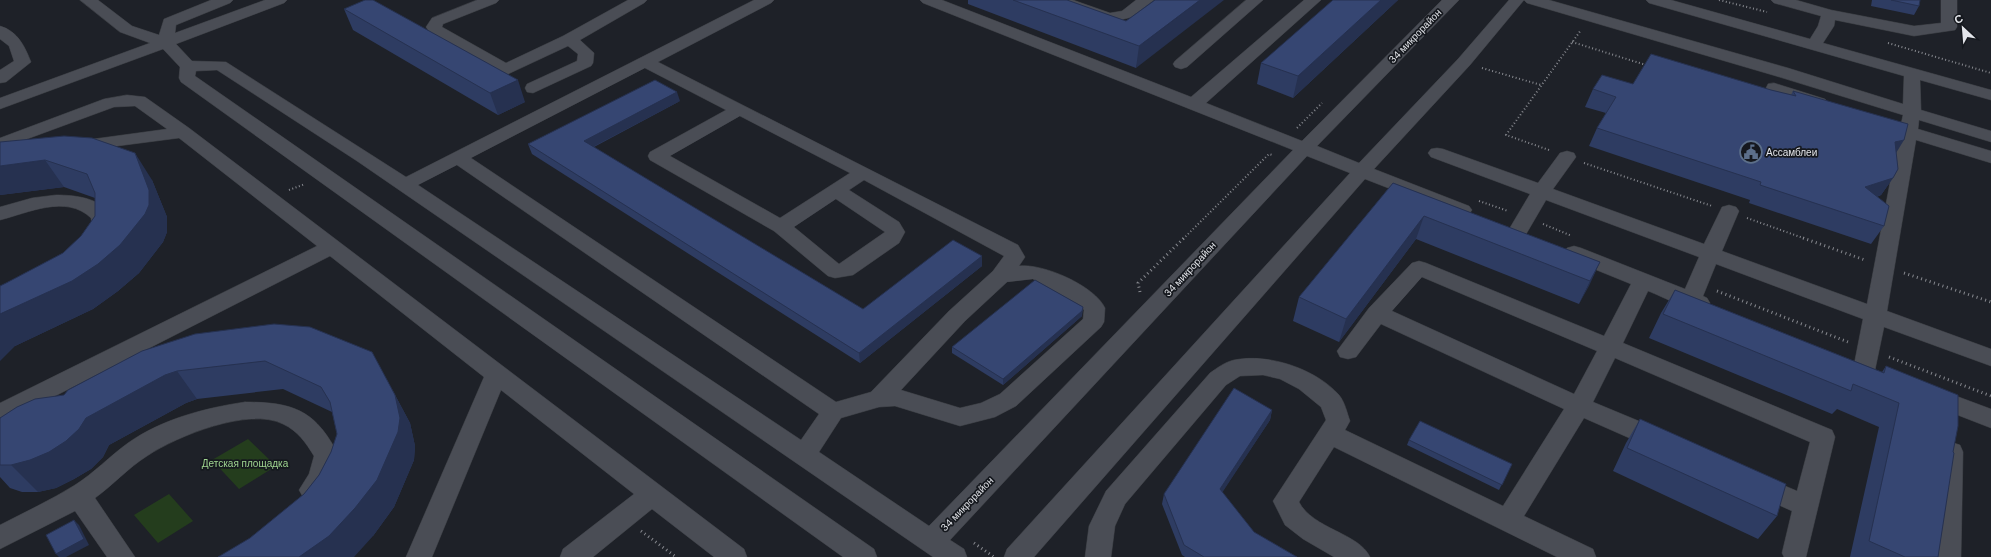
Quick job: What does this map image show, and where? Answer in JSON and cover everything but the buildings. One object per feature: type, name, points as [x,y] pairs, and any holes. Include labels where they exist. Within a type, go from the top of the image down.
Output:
[{"type":"street","points":[[88,0],[126,29],[166,42],[188,66],[187,78],[864,557]]},
{"type":"street","points":[[166,42],[169,22],[225,0]]},
{"type":"street","points":[[0,104],[279,0]]},
{"type":"street","points":[[491,0],[437,22],[434,27],[436,30],[506,70],[559,106]]},
{"type":"street","points":[[506,70],[570,39],[639,0]]},
{"type":"street","points":[[406,184],[766,0]]},
{"type":"street","points":[[1059,0],[1109,18],[1127,14],[1146,0]]},
{"type":"street","points":[[1181,64],[1255,0]]},
{"type":"street","points":[[1193,105],[1313,0]]},
{"type":"street","name":"34 микрорайон","points":[[932,541],[1290,163],[1451,0]]},
{"type":"street","points":[[1017,557],[1362,171],[1464,62],[1517,0]]},
{"type":"street","points":[[1532,0],[1591,17],[1787,56],[1814,46],[1991,95]]},
{"type":"street","points":[[1654,0],[1787,56],[1912,112],[1991,137]]},
{"type":"street","points":[[1779,0],[1829,14],[1914,31],[1949,27],[1949,0]]},
{"type":"street","points":[[939,2],[1193,105],[1481,217]]},
{"type":"street","points":[[1814,46],[1826,26],[1829,14]]},
{"type":"street","points":[[0,31],[16,44],[23,62],[0,78]]},
{"type":"street","points":[[533,88],[585,63],[586,53],[570,39]]},
{"type":"street","points":[[1787,56],[1771,95],[1834,108]]},
{"type":"street","points":[[646,62],[863,172],[1011,250],[1015,257],[1000,276],[957,316],[879,398]]},
{"type":"street","points":[[188,66],[220,64],[406,184],[803,456],[954,557]]},
{"type":"street","points":[[1864,370],[1885,267],[1909,132],[1912,112],[1912,73]]},
{"type":"street","points":[[0,144],[110,103],[127,100],[139,101],[183,132],[734,557]]},
{"type":"street","points":[[740,109],[657,156],[781,227],[835,271],[846,270],[892,238],[895,232],[892,226],[836,190]]},
{"type":"street","points":[[1879,122],[1991,158]]},
{"type":"street","points":[[60,149],[183,132]]},
{"type":"street","points":[[0,156],[25,153]]},
{"type":"street","points":[[1437,154],[1991,358]]},
{"type":"street","points":[[1518,231],[1541,192],[1567,157]]},
{"type":"street","points":[[458,158],[833,412]]},
{"type":"street","points":[[781,227],[863,172]]},
{"type":"street","points":[[0,214],[47,202],[71,202],[90,207],[101,216],[103,231],[98,251],[93,256]]},
{"type":"street","points":[[1691,299],[1729,211]]},
{"type":"street","points":[[0,414],[331,246]]},
{"type":"street","points":[[1555,246],[1720,311]]},
{"type":"street","points":[[1348,351],[1377,314],[1419,268],[1610,346],[1823,438],[1795,553]]},
{"type":"street","points":[[803,456],[833,412],[879,398],[895,397],[960,417],[987,411],[1008,400],[1093,322],[1095,309],[1092,304],[1082,296],[1038,273],[1022,272],[1000,276]]},
{"type":"street","points":[[1508,520],[1580,406],[1643,280]]},
{"type":"street","points":[[1377,314],[1683,451]]},
{"type":"street","points":[[1842,361],[1886,379]]},
{"type":"street","points":[[1100,556],[1102,526],[1115,498],[1218,379],[1235,368],[1263,367],[1286,372],[1306,383],[1331,402],[1338,421],[1286,501],[1294,517],[1312,531],[1357,557]]},
{"type":"street","points":[[419,557],[497,373]]},
{"type":"street","points":[[1915,390],[1951,421],[1991,419]]},
{"type":"street","points":[[0,538],[79,496],[139,449],[185,425],[247,411],[266,411],[288,416],[306,426],[327,456],[320,478],[298,507]]},
{"type":"street","points":[[1948,557],[1951,421]]},
{"type":"street","points":[[1330,434],[1583,557]]},
{"type":"street","points":[[1741,477],[1806,506]]},
{"type":"street","points":[[573,557],[652,494]]},
{"type":"street","points":[[79,496],[122,557]]},
{"type":"path","points":[[1591,17],[1506,135],[1729,211],[1885,267],[1991,302]]},
{"type":"path","points":[[1464,62],[1541,85]]},
{"type":"path","points":[[1146,316],[1138,283],[1269,154],[1290,163]]},
{"type":"path","points":[[268,198],[326,176]]},
{"type":"green space","name":"Детская площадка","points":[[248,439],[276,466],[239,489],[212,460]]},
{"type":"green space","points":[[169,494],[193,521],[158,543],[134,515]]},
{"type":"place","name":"Ассамблеи","points":[[1751,152]]}]
